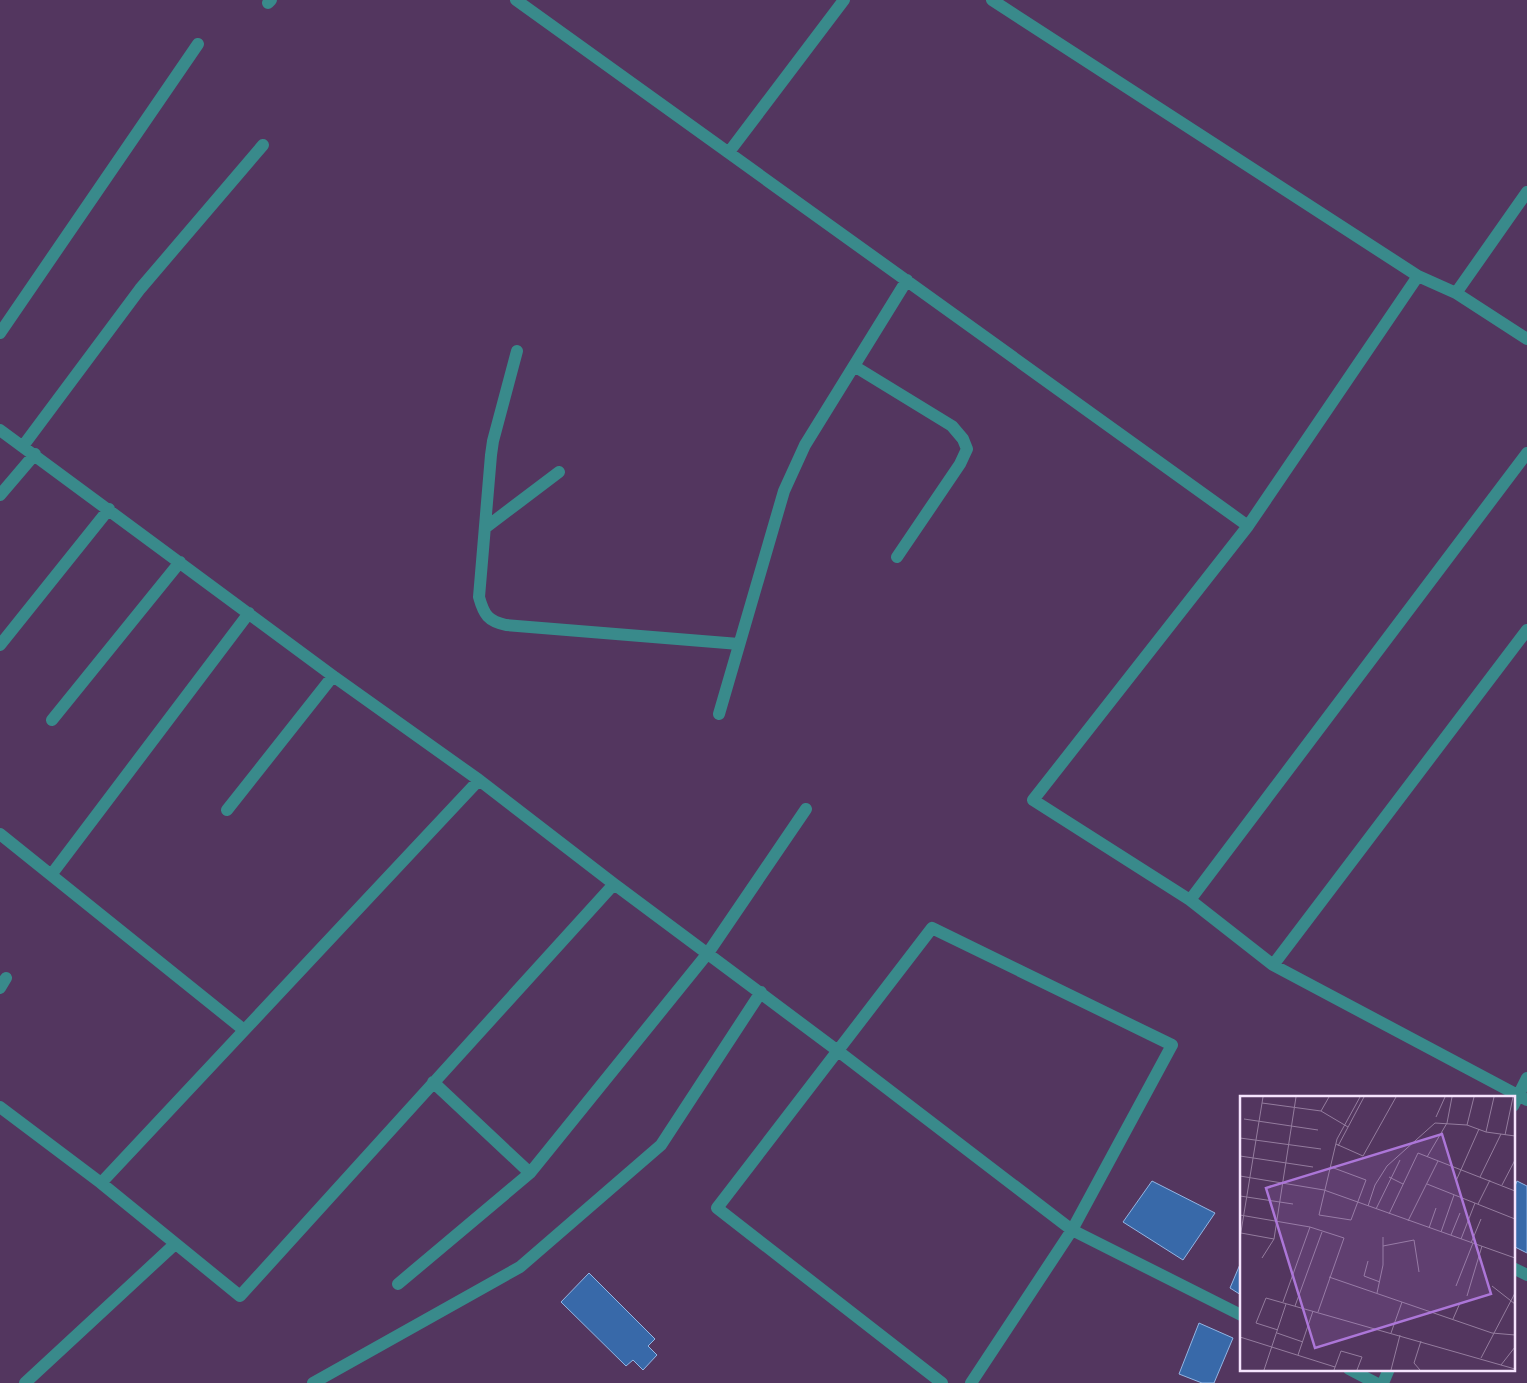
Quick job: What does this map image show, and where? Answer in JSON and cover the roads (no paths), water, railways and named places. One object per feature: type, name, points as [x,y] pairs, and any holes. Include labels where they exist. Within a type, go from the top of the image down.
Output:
[{"type":"street","points":[[516,0],[1248,526]]},
{"type":"street","points":[[729,152],[844,0]]},
{"type":"street","points":[[992,0],[1418,276],[1456,293],[1527,339]]},
{"type":"street","points":[[0,333],[198,44]]},
{"type":"street","points":[[23,446],[140,290],[263,145]]},
{"type":"street","points":[[1456,293],[1527,192]]},
{"type":"street","points":[[1418,276],[1248,526],[1033,800],[1190,900],[1273,965],[1382,1023],[1510,1096]]},
{"type":"street","points":[[719,714],[784,491],[804,445],[907,280]]},
{"type":"street","points":[[517,351],[493,441],[480,597],[483,612],[495,622],[516,625],[739,644]]},
{"type":"street","points":[[854,366],[952,426],[963,438],[967,449],[960,464],[897,557]]},
{"type":"street","points":[[0,430],[333,676],[479,780],[614,884],[838,1050],[1072,1230],[1240,1315]]},
{"type":"street","points":[[1190,900],[1527,453]]},
{"type":"street","points":[[0,495],[35,454]]},
{"type":"street","points":[[485,528],[558,472]]},
{"type":"street","points":[[0,645],[109,509]]},
{"type":"street","points":[[52,720],[180,562]]},
{"type":"street","points":[[51,875],[249,614]]},
{"type":"street","points":[[1273,965],[1527,630]]},
{"type":"street","points":[[227,810],[333,676]]},
{"type":"street","points":[[101,1183],[479,780]]},
{"type":"street","points":[[398,1284],[530,1173],[708,954],[806,809]]},
{"type":"street","points":[[0,834],[244,1030]]},
{"type":"street","points":[[0,1107],[101,1183],[240,1296],[614,884]]},
{"type":"street","points":[[942,1383],[717,1208],[932,928],[1172,1045],[1072,1230],[971,1383]]},
{"type":"street","points":[[313,1383],[520,1267],[661,1145],[761,992]]},
{"type":"street","points":[[1519,1101],[1527,1078]]},
{"type":"street","points":[[434,1082],[530,1173]]},
{"type":"street","points":[[25,1383],[175,1244]]},
{"type":"street","points":[[1514,1268],[1527,1275]]},
{"type":"street","points":[[1351,1370],[1376,1383]]},
{"type":"street","points":[[1383,1383],[1389,1370]]}]
